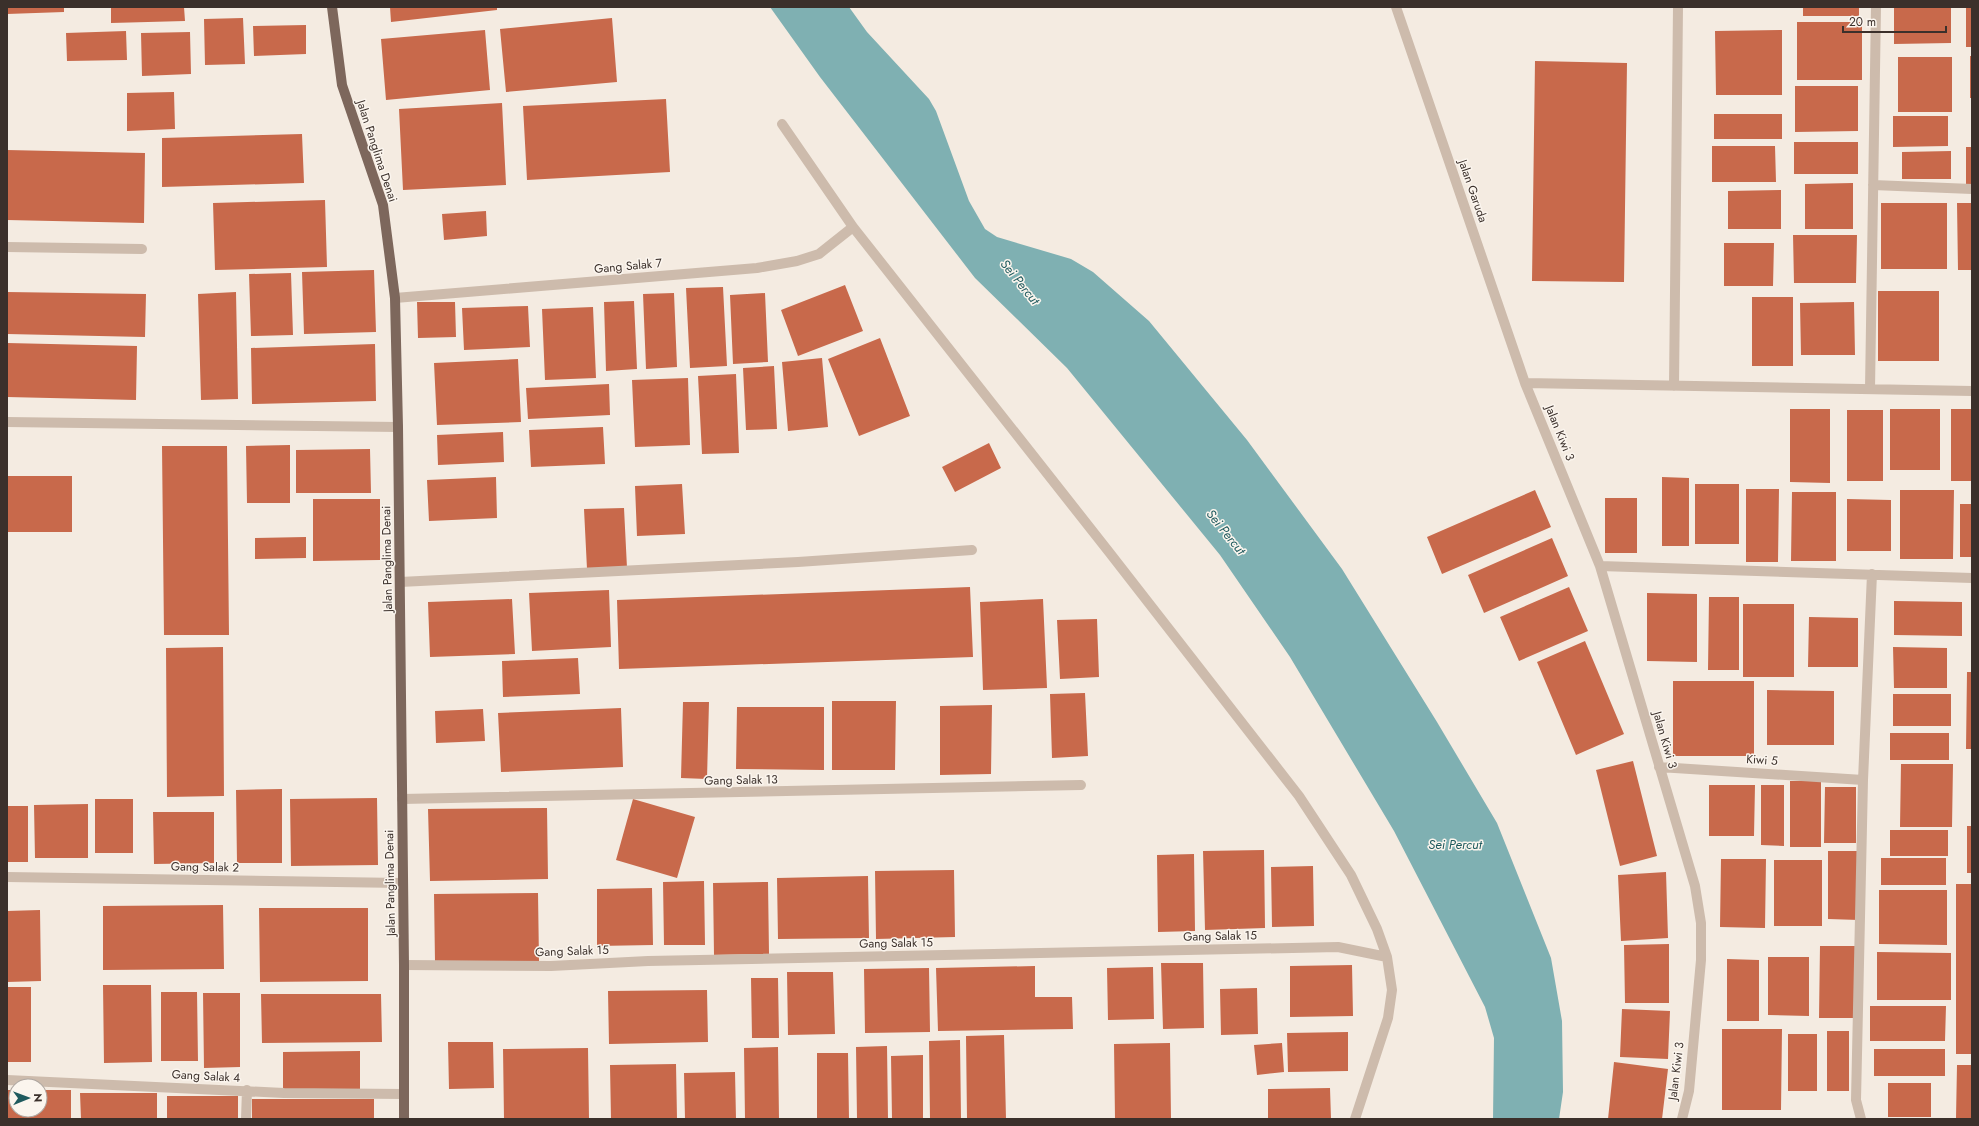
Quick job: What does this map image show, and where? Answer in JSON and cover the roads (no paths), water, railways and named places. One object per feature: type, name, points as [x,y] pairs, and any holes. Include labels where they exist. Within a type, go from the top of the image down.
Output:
[{"type":"main road","name":"Jalan Panglima Denai","points":[[332,7],[342,85],[383,205],[395,298],[400,582],[404,1119]]},
{"type":"street","name":"Jalan Garuda","points":[[1396,7],[1525,383]]},
{"type":"street","points":[[1674,386],[1678,7]]},
{"type":"street","points":[[1870,389],[1876,7]]},
{"type":"street","points":[[782,124],[854,227],[1299,796],[1351,875],[1377,929],[1387,957],[1392,990],[1388,1018],[1355,1119]]},
{"type":"street","points":[[1873,185],[1972,189]]},
{"type":"street","name":"Gang Salak 7","points":[[395,298],[757,268],[796,261],[819,254],[854,227]]},
{"type":"street","points":[[7,248],[142,249]]},
{"type":"street","points":[[1525,383],[1972,391]]},
{"type":"street","name":"Jalan Kiwi 3","points":[[1525,383],[1600,566],[1695,886],[1701,923],[1701,960],[1689,1090],[1682,1119]]},
{"type":"street","points":[[7,422],[398,427]]},
{"type":"street","points":[[400,582],[798,562],[972,550]]},
{"type":"street","points":[[1600,566],[1972,578]]},
{"type":"street","points":[[1861,1119],[1856,1100],[1863,780],[1872,574]]},
{"type":"street","name":"Kiwi 5","points":[[1659,767],[1863,780]]},
{"type":"street","name":"Gang Salak 13","points":[[402,799],[1081,785]]},
{"type":"street","name":"Gang Salak 2","points":[[7,877],[402,884]]},
{"type":"street","name":"Gang Salak 15","points":[[404,965],[551,966],[648,961],[1338,947],[1387,957]]},
{"type":"street","name":"Gang Salak 4","points":[[7,1080],[246,1090],[404,1094]]},
{"type":"street","points":[[246,1090],[246,1119]]},
{"type":"water","name":"Sei Percut","points":[[770,7],[849,7],[867,32],[929,99],[936,111],[969,201],[985,229],[997,237],[1071,259],[1093,272],[1149,321],[1247,440],[1342,569],[1437,722],[1497,823],[1551,958],[1562,1021],[1563,1092],[1559,1119],[1493,1119],[1494,1038],[1485,1007],[1394,831],[1290,657],[1220,555],[1067,368],[975,278],[820,77]]}]
